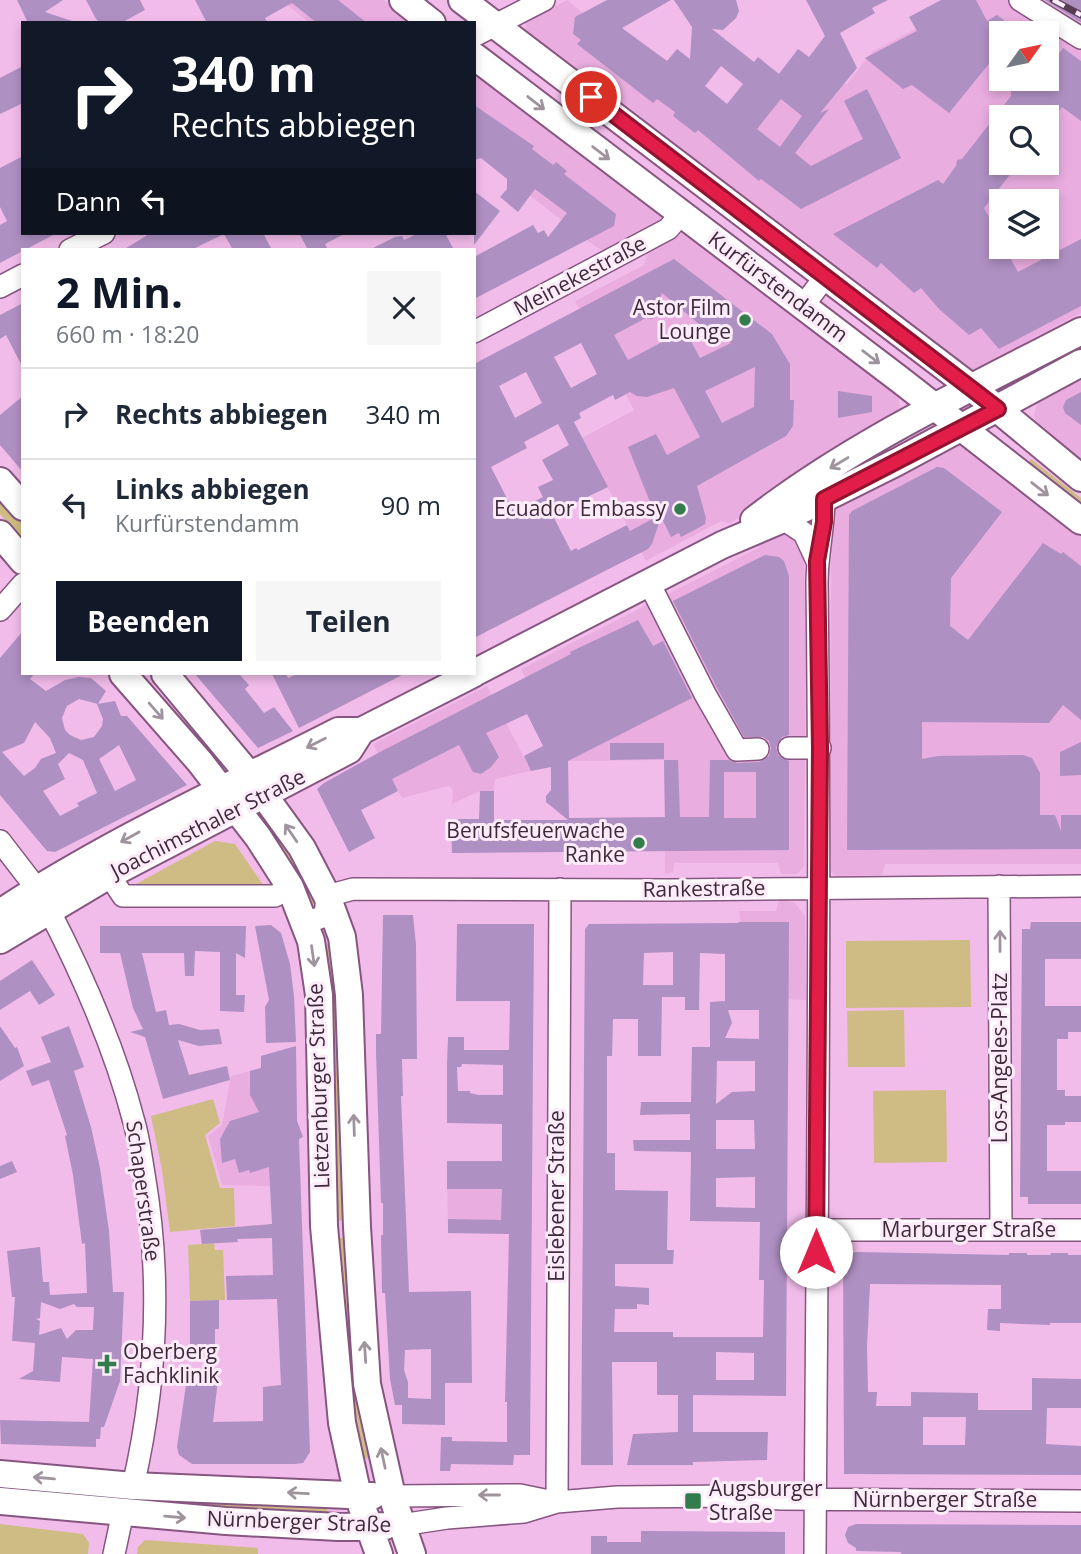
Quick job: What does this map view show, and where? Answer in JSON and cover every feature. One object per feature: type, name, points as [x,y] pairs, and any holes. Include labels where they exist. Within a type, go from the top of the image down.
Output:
[{"type":"main road","points":[[403,0],[429,21]]},
{"type":"main road","name":"Kurfürstendamm","points":[[462,0],[485,31],[825,276],[972,388],[1081,478]]},
{"type":"main road","name":"Kurfürstendamm","points":[[476,58],[936,407],[1081,521]]},
{"type":"main road","name":"Joachimsthaler Straße","points":[[722,545],[794,489],[936,407],[1081,331]]},
{"type":"main road","name":"Joachimsthaler Straße","points":[[476,671],[722,545],[824,499],[1081,363]]},
{"type":"main road","points":[[0,481],[21,505]]},
{"type":"main road","points":[[0,534],[21,559]]},
{"type":"main road","name":"Lietzenburger Straße","points":[[124,675],[230,799],[274,859],[290,887],[311,941],[319,995],[324,1226],[342,1423],[358,1496],[379,1554]]},
{"type":"main road","name":"Lietzenburger Straße","points":[[166,675],[257,785],[302,849],[327,896],[342,937],[349,995],[357,1227],[368,1384],[392,1496],[412,1554]]},
{"type":"main road","name":"Joachimsthaler Straße","points":[[43,900],[109,874],[257,785],[338,731],[361,731],[469,675]]},
{"type":"main road","name":"Joachimsthaler Straße","points":[[43,900],[161,820],[230,799]]},
{"type":"main road","points":[[0,913],[43,900]]},
{"type":"main road","points":[[0,940],[43,900]]},
{"type":"main road","name":"Nürnberger Straße","points":[[0,1474],[134,1486],[392,1496]]},
{"type":"main road","points":[[124,1512],[134,1486]]},
{"type":"main road","name":"Nürnberger Straße","points":[[0,1501],[264,1523],[368,1527],[401,1525]]},
{"type":"street","points":[[485,31],[544,0]]},
{"type":"street","points":[[1020,0],[1081,38]]},
{"type":"street","name":"Meinekestraße","points":[[476,331],[668,229],[681,214]]},
{"type":"street","points":[[74,248],[100,235]]},
{"type":"street","points":[[0,287],[21,276]]},
{"type":"street","points":[[803,306],[825,276]]},
{"type":"street","points":[[815,1554],[820,748],[817,561],[824,522],[824,499]]},
{"type":"street","points":[[783,519],[804,533],[817,561]]},
{"type":"street","points":[[649,583],[705,694],[737,750],[758,749]]},
{"type":"street","points":[[0,610],[21,585]]},
{"type":"street","points":[[789,748],[820,748]]},
{"type":"street","name":"Schaperstraße","points":[[0,841],[43,900],[85,982],[112,1049],[135,1124],[150,1210],[156,1289],[153,1366],[147,1420],[134,1486]]},
{"type":"street","points":[[109,874],[123,896],[275,896],[290,887]]},
{"type":"street","name":"Los-Angeles-Platz","points":[[999,886],[1002,1230]]},
{"type":"street","name":"Rankestraße","points":[[327,896],[353,889],[671,890],[1081,886]]},
{"type":"street","name":"Eislebener Straße","points":[[556,1502],[561,889]]},
{"type":"street","points":[[305,923],[325,916],[327,896]]},
{"type":"street","points":[[324,1226],[357,1227]]},
{"type":"street","name":"Marburger Straße","points":[[816,1230],[1081,1230]]},
{"type":"street","name":"Nürnberger Straße","points":[[392,1496],[520,1495],[556,1502]]},
{"type":"street","name":"Nürnberger Straße","points":[[401,1525],[447,1518],[524,1512],[556,1502],[617,1497],[1081,1501]]},
{"type":"street","points":[[114,1554],[124,1512]]},
{"type":"shaded area","points":[[281,0],[384,0],[411,21],[307,21]]},
{"type":"shaded area","points":[[567,0],[732,134],[798,49],[846,85],[872,52],[970,0],[1081,0],[1081,313],[976,368],[966,369],[525,33],[526,21]]},
{"type":"shaded area","points":[[476,71],[659,211],[663,220],[609,253],[596,247],[476,154]]},
{"type":"shaded area","points":[[684,232],[889,387],[898,396],[900,409],[898,413],[729,524],[721,521],[646,561],[582,438],[634,410],[575,301],[644,265],[648,252]]},
{"type":"shaded area","points":[[1081,377],[1081,462],[1037,427],[1034,415],[1041,399]]},
{"type":"shaded area","points":[[956,444],[966,447],[1081,536],[1081,864],[885,864],[882,875],[836,876],[830,870],[833,508]]},
{"type":"shaded area","points":[[1031,459],[1081,498],[1081,505],[1027,464]]},
{"type":"shaded area","points":[[0,498],[21,522],[21,539],[0,514]]},
{"type":"shaded area","points":[[785,532],[796,537],[804,553],[804,866],[797,874],[781,874],[778,863],[674,863],[673,872],[665,874],[664,760],[568,761],[521,669],[760,547],[762,540]]},
{"type":"shaded area","points":[[487,686],[531,771],[495,779],[494,791],[480,791],[452,804],[453,790],[449,786],[402,798],[373,744]]},
{"type":"shaded area","points":[[266,823],[296,865],[328,930],[318,933],[262,825]]},
{"type":"shaded area","points":[[215,841],[235,844],[266,889],[125,890]]},
{"type":"shaded area","points":[[782,899],[795,903],[805,916],[806,1000],[752,998],[739,911],[776,911]]},
{"type":"shaded area","points":[[970,940],[971,1007],[846,1008],[846,941]]},
{"type":"shaded area","points":[[332,943],[336,970],[344,1220],[338,1221],[321,946]]},
{"type":"shaded area","points":[[904,1010],[905,1067],[848,1067],[847,1011]]},
{"type":"shaded area","points":[[296,1055],[297,1121],[303,1137],[296,1140],[270,1186],[222,1185],[208,1136],[222,1125],[231,1076],[261,1068],[261,1056]]},
{"type":"shaded area","points":[[946,1090],[947,1162],[874,1163],[873,1091]]},
{"type":"shaded area","points":[[213,1099],[220,1123],[205,1135],[220,1188],[234,1188],[235,1226],[170,1232],[162,1170],[151,1116]]},
{"type":"shaded area","points":[[447,1175],[532,1176],[532,1234],[448,1233]]},
{"type":"shaded area","points":[[338,1238],[346,1238],[372,1458],[362,1459],[354,1418]]},
{"type":"shaded area","points":[[214,1243],[215,1250],[223,1250],[225,1300],[190,1301],[188,1245]]},
{"type":"shaded area","points":[[146,1499],[326,1503],[328,1514],[249,1512],[146,1502]]},
{"type":"shaded area","points":[[0,1524],[83,1534],[89,1543],[88,1554],[0,1554]]},
{"type":"shaded area","points":[[145,1540],[258,1548],[258,1554],[137,1554],[138,1547]]},
{"type":"building","points":[[17,0],[63,0],[45,12],[72,21],[27,21]]},
{"type":"building","points":[[86,0],[140,0],[145,10],[125,21],[96,19]]},
{"type":"building","points":[[195,0],[338,0],[364,21],[314,21],[292,3],[265,18],[267,21],[206,21]]},
{"type":"building","points":[[607,0],[671,0],[622,28],[667,61],[677,49],[690,59],[692,27],[674,0],[736,0],[739,11],[736,18],[723,30],[712,29],[754,62],[758,57],[779,74],[798,49],[809,57],[825,36],[806,0],[888,0],[872,8],[875,13],[840,33],[857,68],[820,113],[829,109],[795,153],[811,166],[863,139],[844,101],[867,89],[901,158],[801,209],[761,179],[759,181],[698,130],[695,133],[673,116],[675,112],[657,99],[653,103],[577,44],[581,40],[573,34],[575,17]],"holes":[[[721,66],[743,84],[727,104],[705,86]],[[781,99],[802,116],[780,147],[757,129]]]},
{"type":"building","points":[[941,0],[976,0],[987,21],[997,15],[1005,21],[989,21],[989,64],[949,113],[912,85],[903,89],[865,58],[917,31],[909,17]]},
{"type":"building","points":[[1045,0],[1081,0],[1081,22],[1080,22]]},
{"type":"building","points":[[1063,48],[1081,61],[1081,121],[1062,107],[1059,111],[1059,105],[1004,105],[1011,96],[1011,91],[1059,91],[1059,53]]},
{"type":"building","points":[[21,67],[21,104],[0,114],[0,78]]},
{"type":"building","points":[[476,106],[534,146],[532,149],[553,165],[556,162],[567,171],[564,174],[616,214],[614,226],[476,298],[476,256],[533,225],[538,233],[544,230],[548,237],[567,213],[535,189],[518,212],[500,197],[507,189],[507,179],[481,158],[476,159]]},
{"type":"building","points":[[989,124],[989,175],[1010,175],[999,189],[989,189],[989,202],[984,208],[989,217],[989,259],[1011,259],[1018,272],[1043,259],[1059,259],[1059,251],[1081,239],[1081,306],[999,349],[981,328],[969,335],[939,309],[921,288],[914,293],[881,263],[877,268],[833,234],[938,180],[943,184],[956,166],[957,160],[962,159]]},
{"type":"building","points":[[21,157],[21,235],[53,235],[28,248],[21,248],[21,252],[0,263],[0,225],[7,221],[0,207],[0,168]]},
{"type":"building","points":[[476,193],[500,211],[474,245],[476,235]]},
{"type":"building","points":[[148,235],[222,235],[195,248],[126,248]]},
{"type":"building","points":[[225,235],[264,235],[271,248],[232,248]]},
{"type":"building","points":[[300,235],[342,235],[325,244],[327,248],[307,248]]},
{"type":"building","points":[[415,235],[446,235],[453,248],[373,248],[395,237],[402,236],[404,240]]},
{"type":"building","points":[[674,259],[772,334],[790,364],[790,400],[794,400],[793,426],[786,436],[697,486],[706,518],[705,524],[681,537],[679,533],[671,537],[661,517],[648,549],[476,637],[476,363]],"holes":[[[662,293],[705,329],[708,327],[731,343],[700,358],[685,330],[628,360],[614,335],[646,318],[653,319],[652,307],[658,304]],[[581,343],[597,374],[571,388],[554,357]],[[755,367],[754,407],[722,423],[705,391]],[[526,372],[542,403],[515,418],[499,386]],[[674,388],[700,437],[667,455],[656,434],[628,447],[656,517],[630,531],[627,525],[571,551],[552,514],[608,487],[574,422],[581,418],[579,413],[613,395],[615,400],[630,392],[647,397]],[[558,424],[569,445],[542,460],[553,480],[538,487],[543,497],[514,512],[491,467],[527,448],[524,442]]]},
{"type":"building","points":[[21,304],[21,364],[6,335],[0,339],[0,315]]},
{"type":"building","points":[[838,391],[872,396],[872,412],[838,418]]},
{"type":"building","points":[[1081,392],[1081,425],[1065,413],[1063,407],[1066,400]]},
{"type":"building","points":[[21,398],[21,470],[0,445],[0,415]]},
{"type":"building","points":[[937,467],[944,468],[1002,512],[951,578],[950,626],[968,640],[1043,543],[1061,554],[1063,552],[1081,566],[1081,720],[1063,705],[1049,723],[922,722],[922,759],[938,756],[1023,755],[1032,758],[1040,773],[1040,815],[1055,815],[1061,831],[1061,815],[1081,815],[1081,849],[847,850],[849,515]]},
{"type":"building","points":[[765,555],[779,557],[784,561],[789,576],[789,735],[782,737],[776,747],[778,755],[789,761],[789,850],[452,853],[451,822],[458,822],[458,819],[479,819],[480,791],[494,791],[494,820],[568,820],[546,802],[546,796],[551,790],[551,767],[531,771],[524,756],[543,746],[527,714],[486,733],[499,757],[481,774],[473,772],[459,745],[392,779],[398,791],[361,810],[375,838],[349,852],[317,789],[324,783],[571,654],[570,652],[638,620],[653,646],[663,641],[692,698],[568,761],[569,818],[665,817],[664,760],[678,760],[680,817],[709,817],[710,760],[759,762],[769,756],[771,748],[769,741],[763,737],[744,737],[673,601]],"holes":[[[724,772],[756,772],[756,818],[724,818]]]},
{"type":"building","points":[[21,633],[21,675],[33,675],[30,679],[46,691],[65,680],[91,678],[106,691],[98,704],[115,701],[121,716],[127,716],[187,785],[55,852],[47,851],[0,795],[0,658]],"holes":[[[79,699],[97,704],[103,719],[102,726],[94,737],[81,740],[65,730],[62,718],[67,706]],[[35,722],[50,738],[56,753],[41,759],[35,768],[24,776],[2,752],[24,743]],[[119,745],[136,780],[115,791],[99,759]],[[69,753],[83,760],[97,793],[60,816],[43,791],[65,779],[58,764]]]},
{"type":"building","points":[[196,675],[240,675],[249,685],[245,689],[264,713],[274,707],[293,731],[258,748]]},
{"type":"building","points":[[272,675],[286,675],[288,678],[295,675],[402,675],[299,728]]},
{"type":"building","points":[[1081,742],[1081,775],[1060,776],[1060,752]]},
{"type":"building","points":[[610,743],[664,743],[664,759],[610,760]]},
{"type":"building","points":[[383,915],[413,915],[416,945],[417,1059],[402,1059],[401,1096],[409,1292],[471,1291],[472,1383],[445,1383],[445,1425],[402,1424],[402,1405],[395,1405],[390,1379],[385,1293],[382,1293],[383,1203],[376,1052],[376,1034],[381,1034]],"holes":[[[431,1349],[431,1399],[408,1398],[408,1382],[404,1370],[405,1350]]]},
{"type":"building","points":[[789,922],[786,1396],[693,1395],[693,1432],[768,1432],[767,1460],[693,1462],[693,1465],[627,1465],[633,1434],[678,1432],[678,1395],[657,1395],[657,1362],[612,1362],[613,1465],[581,1465],[585,929],[589,924]],"holes":[[[673,952],[673,985],[643,985],[644,953]],[[700,953],[725,954],[725,1001],[710,1002],[710,1047],[692,1047],[691,1102],[641,1102],[640,1115],[690,1114],[690,1140],[633,1140],[634,1151],[691,1152],[690,1221],[760,1222],[759,1280],[764,1280],[763,1337],[673,1337],[673,1332],[614,1332],[615,1309],[637,1309],[637,1304],[649,1305],[649,1288],[615,1286],[615,1264],[673,1264],[674,1250],[667,1250],[668,1191],[615,1190],[615,1153],[607,1153],[607,1056],[612,1056],[613,1019],[638,1019],[638,1056],[661,1056],[662,997],[685,997],[685,1010],[699,1010]],[[728,1010],[759,1010],[759,1039],[725,1038],[732,1023]],[[717,1061],[755,1061],[755,1091],[732,1092],[716,1104]],[[716,1120],[754,1120],[755,1149],[716,1149]],[[755,1177],[755,1208],[716,1207],[716,1178]],[[716,1352],[754,1353],[754,1380],[716,1380]]]},
{"type":"building","points":[[1031,922],[1081,922],[1081,959],[1045,959],[1045,1006],[1081,1006],[1081,1032],[1068,1032],[1068,1039],[1057,1039],[1057,1090],[1065,1090],[1065,1096],[1081,1096],[1081,1122],[1047,1125],[1047,1171],[1081,1171],[1081,1204],[1028,1204],[1028,1197],[1020,1197],[1022,929],[1030,929]]},
{"type":"building","points":[[457,924],[534,924],[530,1455],[514,1455],[513,1465],[451,1464],[450,1471],[440,1471],[441,1437],[452,1437],[452,1441],[507,1442],[505,1402],[509,1234],[448,1233],[448,1219],[501,1220],[502,1189],[447,1189],[447,1161],[502,1161],[502,1124],[447,1123],[447,1063],[448,1037],[464,1037],[464,1050],[509,1050],[510,1001],[456,1001]],"holes":[[[462,1064],[503,1065],[503,1095],[479,1095],[470,1091],[458,1091],[457,1067]]]},
{"type":"building","points":[[271,925],[281,933],[290,964],[296,1042],[266,1043],[265,1007],[269,1000],[255,926]]},
{"type":"building","points":[[100,926],[246,926],[245,958],[236,953],[236,995],[245,995],[244,1012],[220,1011],[220,952],[195,951],[194,976],[185,976],[184,953],[142,953],[156,1012],[166,1010],[169,1025],[179,1024],[200,1030],[219,1029],[222,1044],[199,1046],[178,1040],[189,1075],[227,1066],[230,1080],[163,1099],[145,1037],[130,1032],[143,1029],[133,1008],[120,953],[100,953]]},
{"type":"building","points":[[32,960],[55,995],[39,1005],[30,991],[0,1010],[0,981]]},
{"type":"building","points":[[0,1026],[15,1048],[17,1047],[24,1066],[0,1081]]},
{"type":"building","points":[[69,1026],[84,1067],[74,1071],[100,1168],[109,1231],[113,1292],[124,1292],[120,1381],[104,1427],[101,1427],[100,1439],[96,1439],[96,1447],[1,1444],[0,1420],[89,1422],[93,1359],[62,1357],[60,1382],[19,1379],[33,1371],[35,1343],[12,1341],[15,1297],[12,1297],[7,1251],[40,1247],[43,1282],[49,1282],[50,1295],[87,1293],[85,1243],[82,1244],[65,1136],[67,1135],[49,1080],[32,1086],[26,1071],[51,1062],[41,1037]],"holes":[[[41,1302],[60,1309],[74,1304],[77,1307],[94,1307],[93,1330],[76,1330],[67,1339],[61,1328],[39,1335],[40,1321],[36,1319],[40,1318]]]},
{"type":"building","points":[[296,1046],[297,1121],[303,1137],[299,1139],[310,1452],[303,1463],[295,1464],[192,1464],[179,1455],[177,1447],[188,1371],[219,1372],[213,1422],[263,1421],[263,1387],[281,1385],[277,1299],[227,1300],[226,1276],[273,1275],[272,1238],[202,1244],[200,1230],[272,1224],[269,1167],[250,1173],[249,1170],[239,1173],[235,1159],[222,1163],[220,1139],[230,1121],[259,1112],[250,1095],[250,1071],[261,1068],[261,1056]]},
{"type":"building","points":[[12,1161],[17,1172],[0,1179],[0,1166]]},
{"type":"building","points":[[843,1253],[1081,1255],[1081,1323],[1000,1323],[1000,1331],[987,1330],[988,1309],[1001,1309],[1001,1285],[870,1284],[867,1347],[868,1392],[877,1392],[876,1406],[911,1406],[911,1392],[978,1393],[978,1410],[1032,1410],[1032,1378],[1081,1379],[1081,1408],[1047,1408],[1046,1444],[1081,1446],[1081,1475],[844,1474]],"holes":[[[923,1417],[966,1417],[965,1445],[923,1445]]]},
{"type":"building","points":[[219,1300],[219,1329],[215,1329],[215,1346],[190,1346],[190,1301]]},
{"type":"building","points":[[856,1524],[1081,1525],[1081,1554],[902,1554],[856,1551],[845,1535],[848,1527]]},
{"type":"building","points":[[641,1531],[785,1532],[785,1554],[591,1554],[591,1536],[607,1536],[607,1542],[641,1542]]},
{"type":"railway","points":[[1053,0],[1081,15]]},
{"type":"place","name":"Astor Film Lounge","points":[[745,320]]},
{"type":"place","name":"Ecuador Embassy","points":[[680,509]]},
{"type":"place","name":"Berufsfeuerwache Ranke","points":[[639,843]]},
{"type":"place","name":"Oberberg Fachklinik","points":[[107,1364]]},
{"type":"place","name":"Augsburger Straße","points":[[693,1501]]},
{"type":"route","points":[[591,97],[998,409],[824,499],[824,522],[817,561],[820,748],[816,1252]]}]
